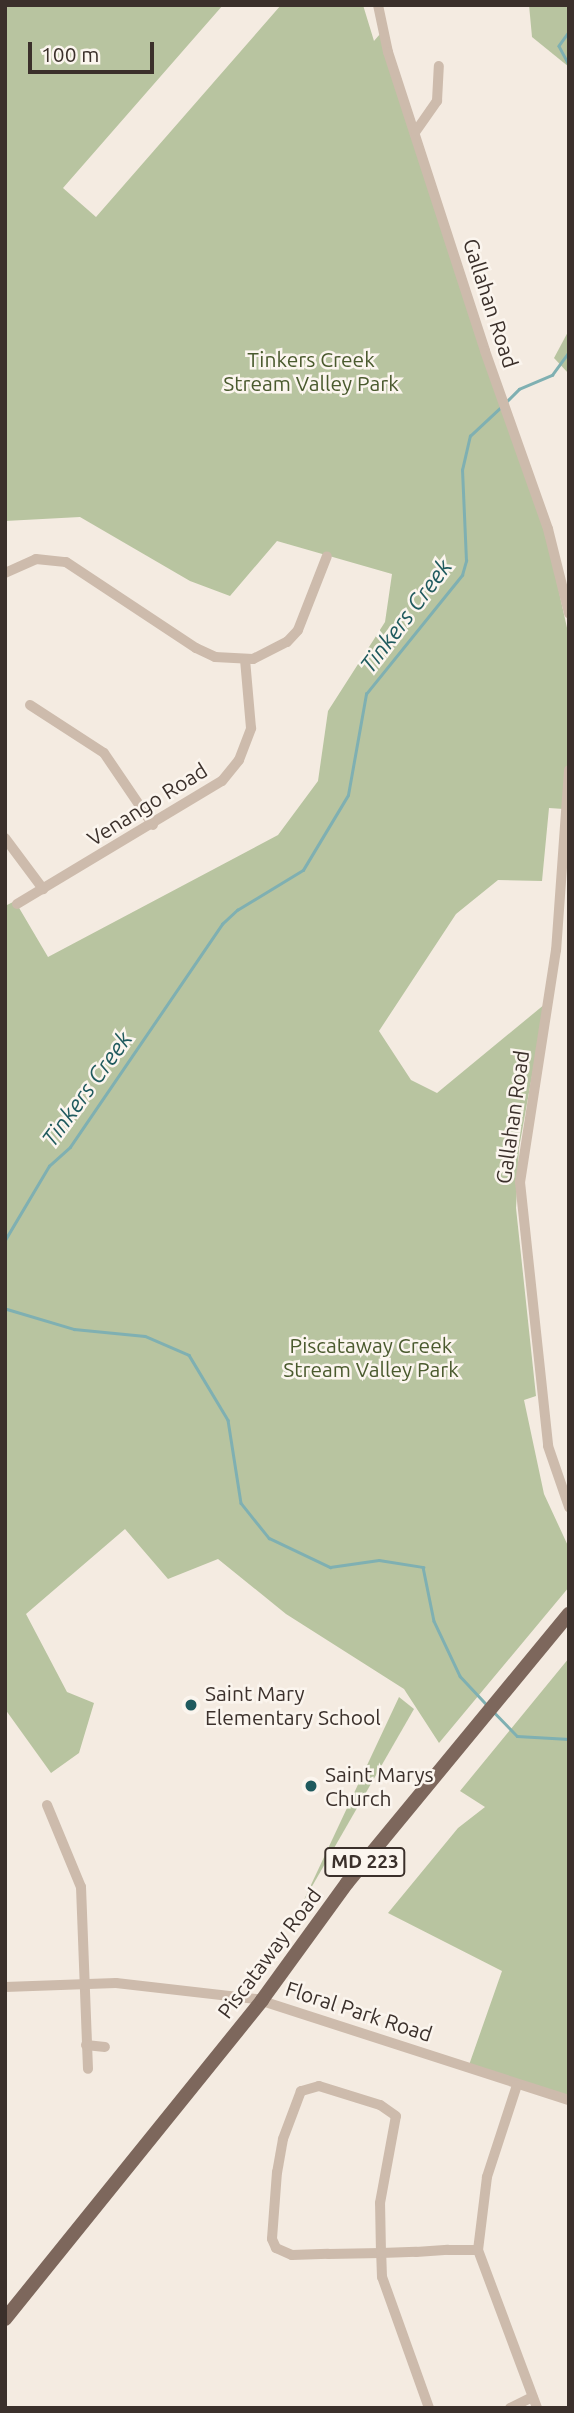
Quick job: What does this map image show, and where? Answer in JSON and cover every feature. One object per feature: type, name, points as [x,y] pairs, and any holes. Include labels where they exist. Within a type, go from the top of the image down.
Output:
[{"type":"main road","name":"Piscataway Road","points":[[5,2319],[262,2000],[348,1884],[569,1614]]},
{"type":"street","name":"Gallahan Road","points":[[378,5],[388,52],[416,131],[494,377],[548,528],[569,613]]},
{"type":"street","points":[[416,131],[437,102],[439,66]]},
{"type":"street","points":[[5,573],[36,559],[66,562],[196,648],[215,657],[245,660],[267,653],[298,630],[327,556]]},
{"type":"street","name":"Venango Road","points":[[17,904],[216,788],[239,760],[251,729],[245,660]]},
{"type":"street","points":[[30,705],[104,753],[153,825]]},
{"type":"street","name":"Gallahan Road","points":[[569,770],[558,937],[520,1182],[548,1446],[569,1507]]},
{"type":"street","points":[[5,838],[43,889]]},
{"type":"street","points":[[47,1805],[80,1880],[88,2069]]},
{"type":"street","name":"Floral Park Road","points":[[5,1987],[84,1983],[150,1986],[262,2000],[569,2100]]},
{"type":"street","points":[[86,2045],[105,2047]]},
{"type":"street","points":[[510,2408],[535,2402],[478,2250],[487,2177],[517,2085]]},
{"type":"street","points":[[429,2408],[395,2321],[381,2253],[382,2178],[396,2116],[380,2105],[309,2086],[294,2104],[281,2150],[273,2200],[276,2248],[292,2255],[381,2253],[478,2250]]},
{"type":"green space","points":[[5,5],[223,5],[63,188],[96,217],[281,5],[363,5],[374,41],[380,34],[549,546],[569,637],[569,744],[564,809],[549,808],[542,881],[498,880],[456,914],[379,1031],[411,1080],[437,1093],[545,1004],[519,1148],[516,1208],[536,1396],[524,1400],[544,1494],[569,1548],[569,1587],[439,1743],[404,1689],[286,1614],[218,1559],[168,1579],[125,1529],[26,1614],[67,1692],[94,1703],[79,1753],[51,1773],[5,1709],[5,906],[15,901],[48,957],[278,835],[318,781],[328,711],[385,622],[392,574],[277,541],[230,596],[190,581],[80,517],[5,521]]},
{"type":"green space","points":[[529,5],[569,5],[569,67],[532,37]]},
{"type":"green space","points":[[569,330],[569,374],[554,358]]},
{"type":"green space","points":[[569,1658],[569,2097],[469,2065],[502,1971],[388,1913],[458,1828],[485,1807],[460,1791]]},
{"type":"green space","points":[[399,1697],[414,1709],[303,1902]]},
{"type":"waterway","name":"Tinkers Creek","points":[[569,32],[559,46],[569,65]]},
{"type":"waterway","name":"Tinkers Creek","points":[[569,146],[569,158]]},
{"type":"waterway","name":"Tinkers Creek","points":[[506,402],[519,389],[552,375],[569,352]]},
{"type":"waterway","name":"Tinkers Creek","points":[[5,1240],[49,1166],[70,1147],[222,924],[237,910],[303,870],[348,795],[366,694],[462,575],[466,561],[462,470],[470,436],[501,407]]},
{"type":"waterway","points":[[7,1309],[74,1329],[145,1336],[189,1355],[228,1420],[241,1503],[269,1538],[330,1567],[379,1560],[423,1567],[434,1621],[460,1676],[487,1705]]},
{"type":"waterway","points":[[494,1712],[517,1736],[569,1739]]},
{"type":"place","name":"Saint Mary Elementary School","points":[[191,1705]]},
{"type":"place","name":"Saint Marys Church","points":[[311,1786]]},
{"type":"park label","name":"Tinkers Creek Stream Valley Park","points":[[311,371]]},
{"type":"park label","name":"Piscataway Creek Stream Valley Park","points":[[371,1357]]}]
